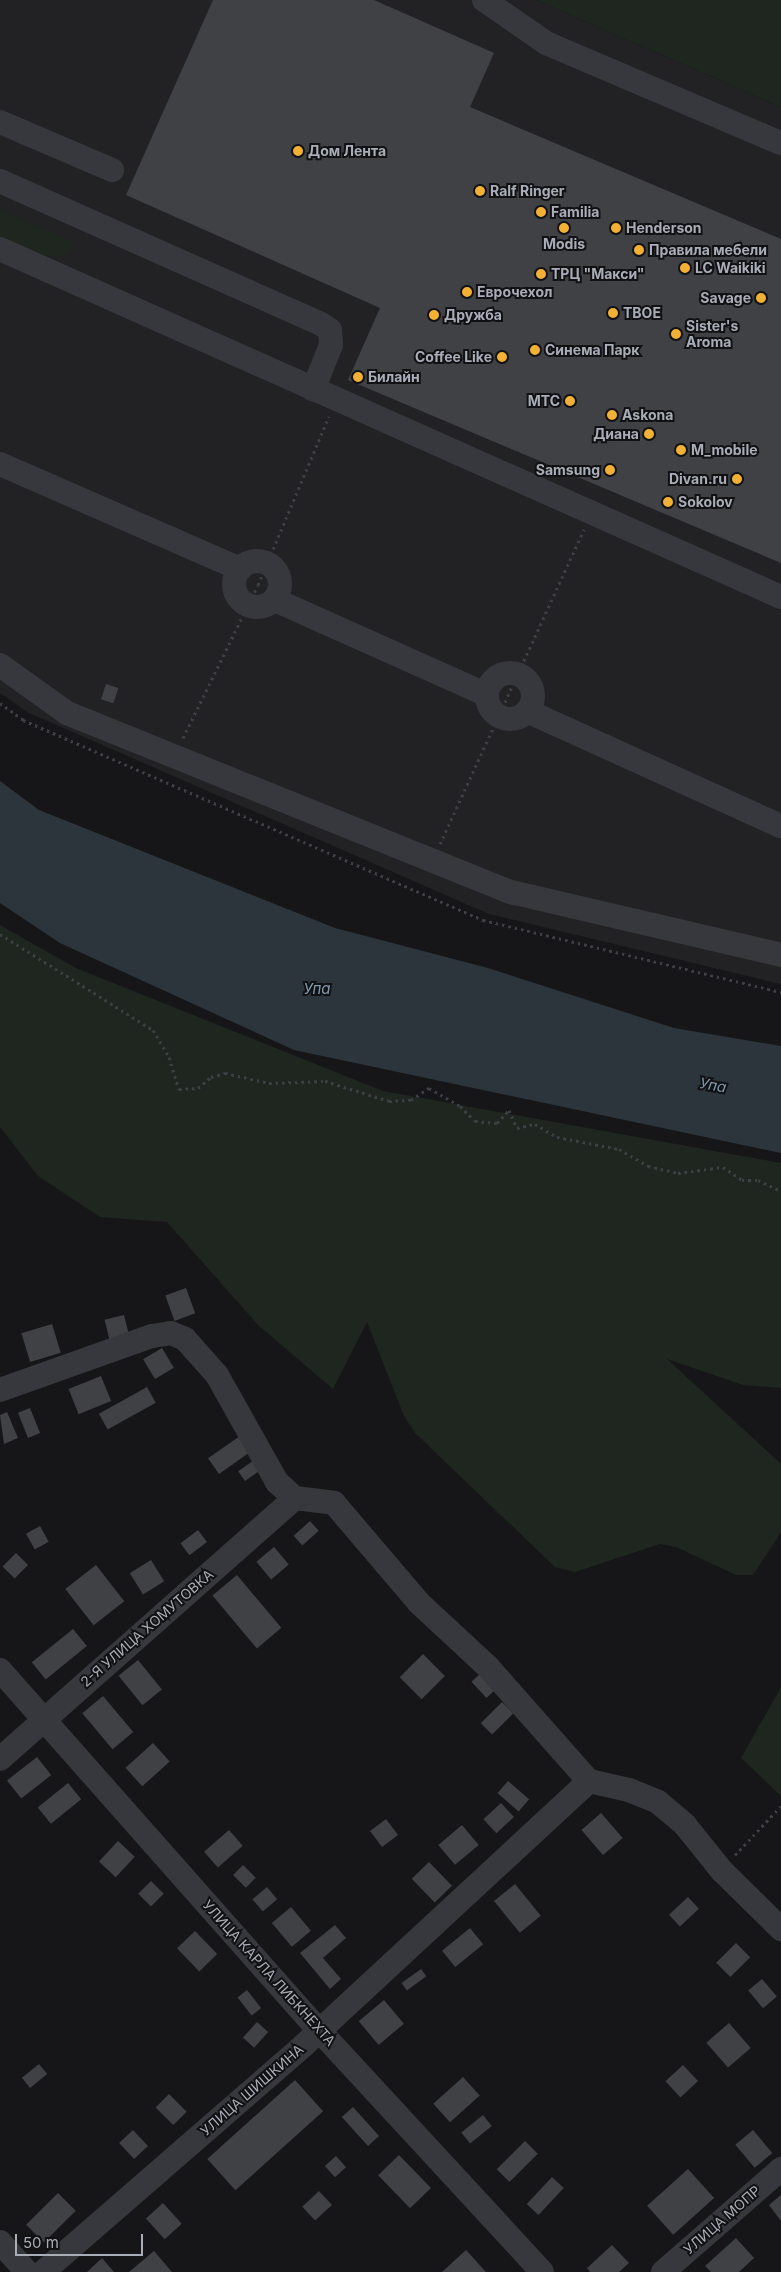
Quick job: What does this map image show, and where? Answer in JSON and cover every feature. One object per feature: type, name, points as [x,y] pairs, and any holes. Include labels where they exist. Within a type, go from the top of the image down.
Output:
[{"type":"street","points":[[484,0],[546,43],[781,143]]},
{"type":"street","points":[[0,122],[112,170]]},
{"type":"street","points":[[0,181],[99,224],[330,330],[331,345],[313,390]]},
{"type":"street","points":[[0,249],[781,597]]},
{"type":"street","points":[[0,464],[237,575]]},
{"type":"street","points":[[0,478],[237,575]]},
{"type":"street","points":[[250,562],[267,563],[276,570],[278,594],[262,607],[248,605],[237,596],[237,575],[250,562]]},
{"type":"street","points":[[278,594],[489,688]]},
{"type":"street","points":[[0,665],[64,712],[511,892],[781,955]]},
{"type":"street","points":[[504,673],[520,675],[530,684],[530,704],[515,718],[501,717],[490,708],[489,688],[504,673]]},
{"type":"street","points":[[530,704],[781,811]]},
{"type":"street","points":[[530,704],[781,826]]},
{"type":"street","points":[[0,1390],[152,1336],[171,1333],[185,1339],[217,1375],[277,1482],[295,1498],[334,1503],[419,1603],[488,1667],[589,1781],[629,1790],[658,1802],[686,1825],[722,1871],[781,1929]]},
{"type":"street","name":"2-Я УЛИЦА ХОМУТОВКА","points":[[0,1759],[295,1498]]},
{"type":"street","name":"УЛИЦА КАРЛА ЛИБКНЕХТА","points":[[0,1670],[318,2029],[542,2272]]},
{"type":"street","name":"УЛИЦА ШИШКИНА","points":[[43,2272],[318,2029],[589,1781]]},
{"type":"street","name":"УЛИЦА МОПР","points":[[663,2272],[781,2169]]},
{"type":"street","points":[[0,2242],[27,2272]]},
{"type":"path","points":[[432,860],[501,717],[591,512]]},
{"type":"path","points":[[0,703],[23,720],[483,920],[781,992]]},
{"type":"path","points":[[0,934],[153,1030],[169,1057],[178,1089],[198,1088],[210,1077],[225,1074],[269,1084],[325,1081],[389,1101],[411,1100],[429,1088],[460,1106],[474,1121],[497,1123],[509,1110],[517,1128],[538,1125],[557,1137],[622,1150],[648,1166],[678,1173],[723,1166],[742,1180],[758,1180],[781,1191]]},
{"type":"path","points":[[722,1871],[781,1806]]},
{"type":"shaded area","points":[[0,0],[536,0],[781,107],[781,984],[489,914],[29,713],[0,693]]},
{"type":"shaded area","points":[[536,0],[781,0],[781,107]]},
{"type":"shaded area","points":[[0,209],[76,243],[65,256],[40,257],[0,237]]},
{"type":"shaded area","points":[[0,925],[76,968],[383,1091],[781,1163],[781,1388],[743,1385],[667,1359],[781,1464],[781,1532],[753,1575],[736,1575],[676,1547],[660,1544],[575,1572],[555,1567],[415,1433],[404,1416],[367,1322],[333,1389],[258,1325],[167,1222],[100,1217],[38,1176],[0,1127]]},
{"type":"shaded area","points":[[781,1687],[781,1796],[741,1758]]},
{"type":"water","name":"Упа","points":[[0,781],[39,810],[335,928],[488,968],[674,1028],[781,1046],[781,1153],[294,1050],[60,943],[0,903]]},
{"type":"building","name":"ТРЦ \"Макси\"","points":[[213,0],[374,0],[494,53],[470,107],[781,239],[781,563],[348,380],[380,308],[126,195]]},
{"type":"building","points":[[106,684],[118,688],[113,703],[101,699]]},
{"type":"building","points":[[186,1288],[195,1313],[175,1321],[165,1296]]},
{"type":"building","points":[[124,1315],[129,1335],[110,1340],[105,1320]]},
{"type":"building","points":[[52,1324],[61,1353],[30,1362],[21,1333]]},
{"type":"building","points":[[162,1348],[174,1368],[155,1379],[143,1359]]},
{"type":"building","points":[[101,1376],[111,1401],[79,1414],[69,1389]]},
{"type":"building","points":[[147,1387],[156,1403],[108,1429],[99,1414]]},
{"type":"building","points":[[30,1408],[40,1433],[28,1438],[18,1413]]},
{"type":"building","points":[[7,1412],[18,1438],[4,1444],[0,1415]]},
{"type":"building","points":[[240,1436],[251,1452],[219,1474],[208,1458]]},
{"type":"building","points":[[257,1458],[264,1468],[245,1481],[238,1471]]},
{"type":"building","points":[[310,1521],[319,1531],[302,1545],[294,1536]]},
{"type":"building","points":[[40,1526],[49,1542],[35,1550],[26,1534]]},
{"type":"building","points":[[198,1530],[207,1542],[189,1555],[180,1543]]},
{"type":"building","points":[[274,1547],[289,1565],[271,1579],[256,1562]]},
{"type":"building","points":[[16,1553],[28,1565],[15,1578],[3,1566]]},
{"type":"building","points":[[151,1560],[164,1581],[143,1594],[130,1573]]},
{"type":"building","points":[[96,1565],[124,1601],[94,1625],[65,1589]]},
{"type":"building","points":[[237,1575],[281,1628],[257,1648],[212,1596]]},
{"type":"building","points":[[73,1629],[87,1646],[46,1679],[32,1662]]},
{"type":"building","points":[[423,1654],[445,1676],[422,1699],[400,1677]]},
{"type":"building","points":[[138,1660],[162,1690],[142,1705],[119,1676]]},
{"type":"building","points":[[481,1673],[496,1689],[486,1698],[471,1682]]},
{"type":"building","points":[[103,1696],[133,1732],[113,1749],[82,1713]]},
{"type":"building","points":[[502,1702],[513,1713],[492,1735],[481,1723]]},
{"type":"building","points":[[153,1743],[170,1762],[142,1786],[126,1768]]},
{"type":"building","points":[[37,1757],[51,1775],[21,1799],[7,1780]]},
{"type":"building","points":[[508,1781],[529,1799],[519,1811],[498,1793]]},
{"type":"building","points":[[68,1783],[81,1799],[51,1824],[38,1808]]},
{"type":"building","points":[[501,1803],[514,1817],[496,1833],[483,1819]]},
{"type":"building","points":[[601,1813],[623,1838],[603,1855],[581,1830]]},
{"type":"building","points":[[386,1819],[398,1835],[382,1847],[370,1831]]},
{"type":"building","points":[[462,1825],[479,1845],[455,1865],[438,1845]]},
{"type":"building","points":[[229,1830],[243,1846],[218,1867],[204,1852]]},
{"type":"building","points":[[118,1841],[135,1857],[116,1877],[99,1861]]},
{"type":"building","points":[[429,1862],[452,1886],[435,1902],[412,1879]]},
{"type":"building","points":[[243,1865],[256,1878],[246,1888],[233,1875]]},
{"type":"building","points":[[151,1881],[164,1894],[151,1906],[138,1894]]},
{"type":"building","points":[[515,1884],[541,1916],[520,1933],[494,1901]]},
{"type":"building","points":[[267,1887],[277,1899],[263,1911],[252,1899]]},
{"type":"building","points":[[688,1897],[699,1909],[680,1926],[669,1915]]},
{"type":"building","points":[[291,1907],[311,1931],[292,1947],[272,1923]]},
{"type":"building","points":[[335,1925],[346,1938],[323,1958],[341,1979],[330,1989],[300,1953]]},
{"type":"building","points":[[470,1928],[483,1944],[455,1967],[442,1951]]},
{"type":"building","points":[[195,1931],[217,1954],[199,1971],[177,1948]]},
{"type":"building","points":[[736,1943],[750,1957],[730,1977],[716,1963]]},
{"type":"building","points":[[421,1969],[426,1976],[407,1990],[402,1983]]},
{"type":"building","points":[[762,1979],[777,1997],[763,2008],[748,1991]]},
{"type":"building","points":[[247,1990],[261,2008],[252,2016],[238,1997]]},
{"type":"building","points":[[384,2000],[404,2024],[379,2045],[359,2021]]},
{"type":"building","points":[[257,2022],[268,2032],[254,2048],[243,2038]]},
{"type":"building","points":[[729,2023],[751,2048],[728,2068],[706,2043]]},
{"type":"building","points":[[39,2064],[47,2074],[30,2088],[22,2078]]},
{"type":"building","points":[[683,2065],[698,2081],[680,2097],[665,2081]]},
{"type":"building","points":[[463,2077],[480,2096],[450,2122],[433,2104]]},
{"type":"building","points":[[295,2080],[323,2111],[235,2190],[207,2159]]},
{"type":"building","points":[[169,2094],[187,2112],[173,2125],[156,2107]]},
{"type":"building","points":[[353,2107],[379,2136],[368,2146],[342,2117]]},
{"type":"building","points":[[483,2115],[492,2126],[470,2144],[461,2133]]},
{"type":"building","points":[[133,2130],[148,2146],[134,2159],[119,2143]]},
{"type":"building","points":[[753,2130],[772,2153],[755,2168],[735,2145]]},
{"type":"building","points":[[525,2141],[538,2154],[509,2182],[497,2169]]},
{"type":"building","points":[[399,2155],[431,2188],[410,2208],[378,2175]]},
{"type":"building","points":[[336,2156],[346,2167],[335,2177],[325,2166]]},
{"type":"building","points":[[688,2169],[714,2198],[673,2235],[647,2206]]},
{"type":"building","points":[[552,2177],[564,2188],[538,2215],[527,2204]]},
{"type":"building","points":[[319,2191],[332,2205],[315,2221],[302,2207]]},
{"type":"building","points":[[58,2193],[76,2211],[44,2242],[26,2225]]},
{"type":"building","points":[[781,2195],[781,2221],[769,2205]]},
{"type":"building","points":[[163,2203],[182,2224],[165,2239],[146,2218]]},
{"type":"building","points":[[736,2238],[754,2258],[739,2272],[711,2272],[705,2266]]},
{"type":"building","points":[[612,2245],[629,2263],[619,2272],[590,2272],[587,2268]]},
{"type":"building","points":[[466,2250],[486,2272],[442,2272]]},
{"type":"building","points":[[154,2251],[172,2272],[129,2272]]},
{"type":"building","points":[[102,2258],[114,2272],[87,2272]]},
{"type":"place","name":"Дом Лента","points":[[298,151]]},
{"type":"place","name":"Ralf Ringer","points":[[480,191]]},
{"type":"place","name":"Familia","points":[[541,212]]},
{"type":"place","name":"Modis","points":[[564,228]]},
{"type":"place","name":"Henderson","points":[[616,228]]},
{"type":"place","name":"Правила мебели","points":[[639,250]]},
{"type":"place","name":"LC Waikiki","points":[[685,268]]},
{"type":"place","name":"ТРЦ \"Макси\"","points":[[541,274]]},
{"type":"place","name":"Еврочехол","points":[[467,292]]},
{"type":"place","name":"Savage","points":[[761,298]]},
{"type":"place","name":"ТВОЕ","points":[[613,313]]},
{"type":"place","name":"Дружба","points":[[434,315]]},
{"type":"place","name":"Sister's Aroma","points":[[676,334]]},
{"type":"place","name":"Синема Парк","points":[[535,350]]},
{"type":"place","name":"Coffee Like","points":[[502,357]]},
{"type":"place","name":"Билайн","points":[[358,377]]},
{"type":"place","name":"МТС","points":[[570,401]]},
{"type":"place","name":"Askona","points":[[612,415]]},
{"type":"place","name":"Диана","points":[[649,434]]},
{"type":"place","name":"M_mobile","points":[[681,450]]},
{"type":"place","name":"Samsung","points":[[610,470]]},
{"type":"place","name":"Divan.ru","points":[[737,479]]},
{"type":"place","name":"Sokolov","points":[[668,502]]}]
